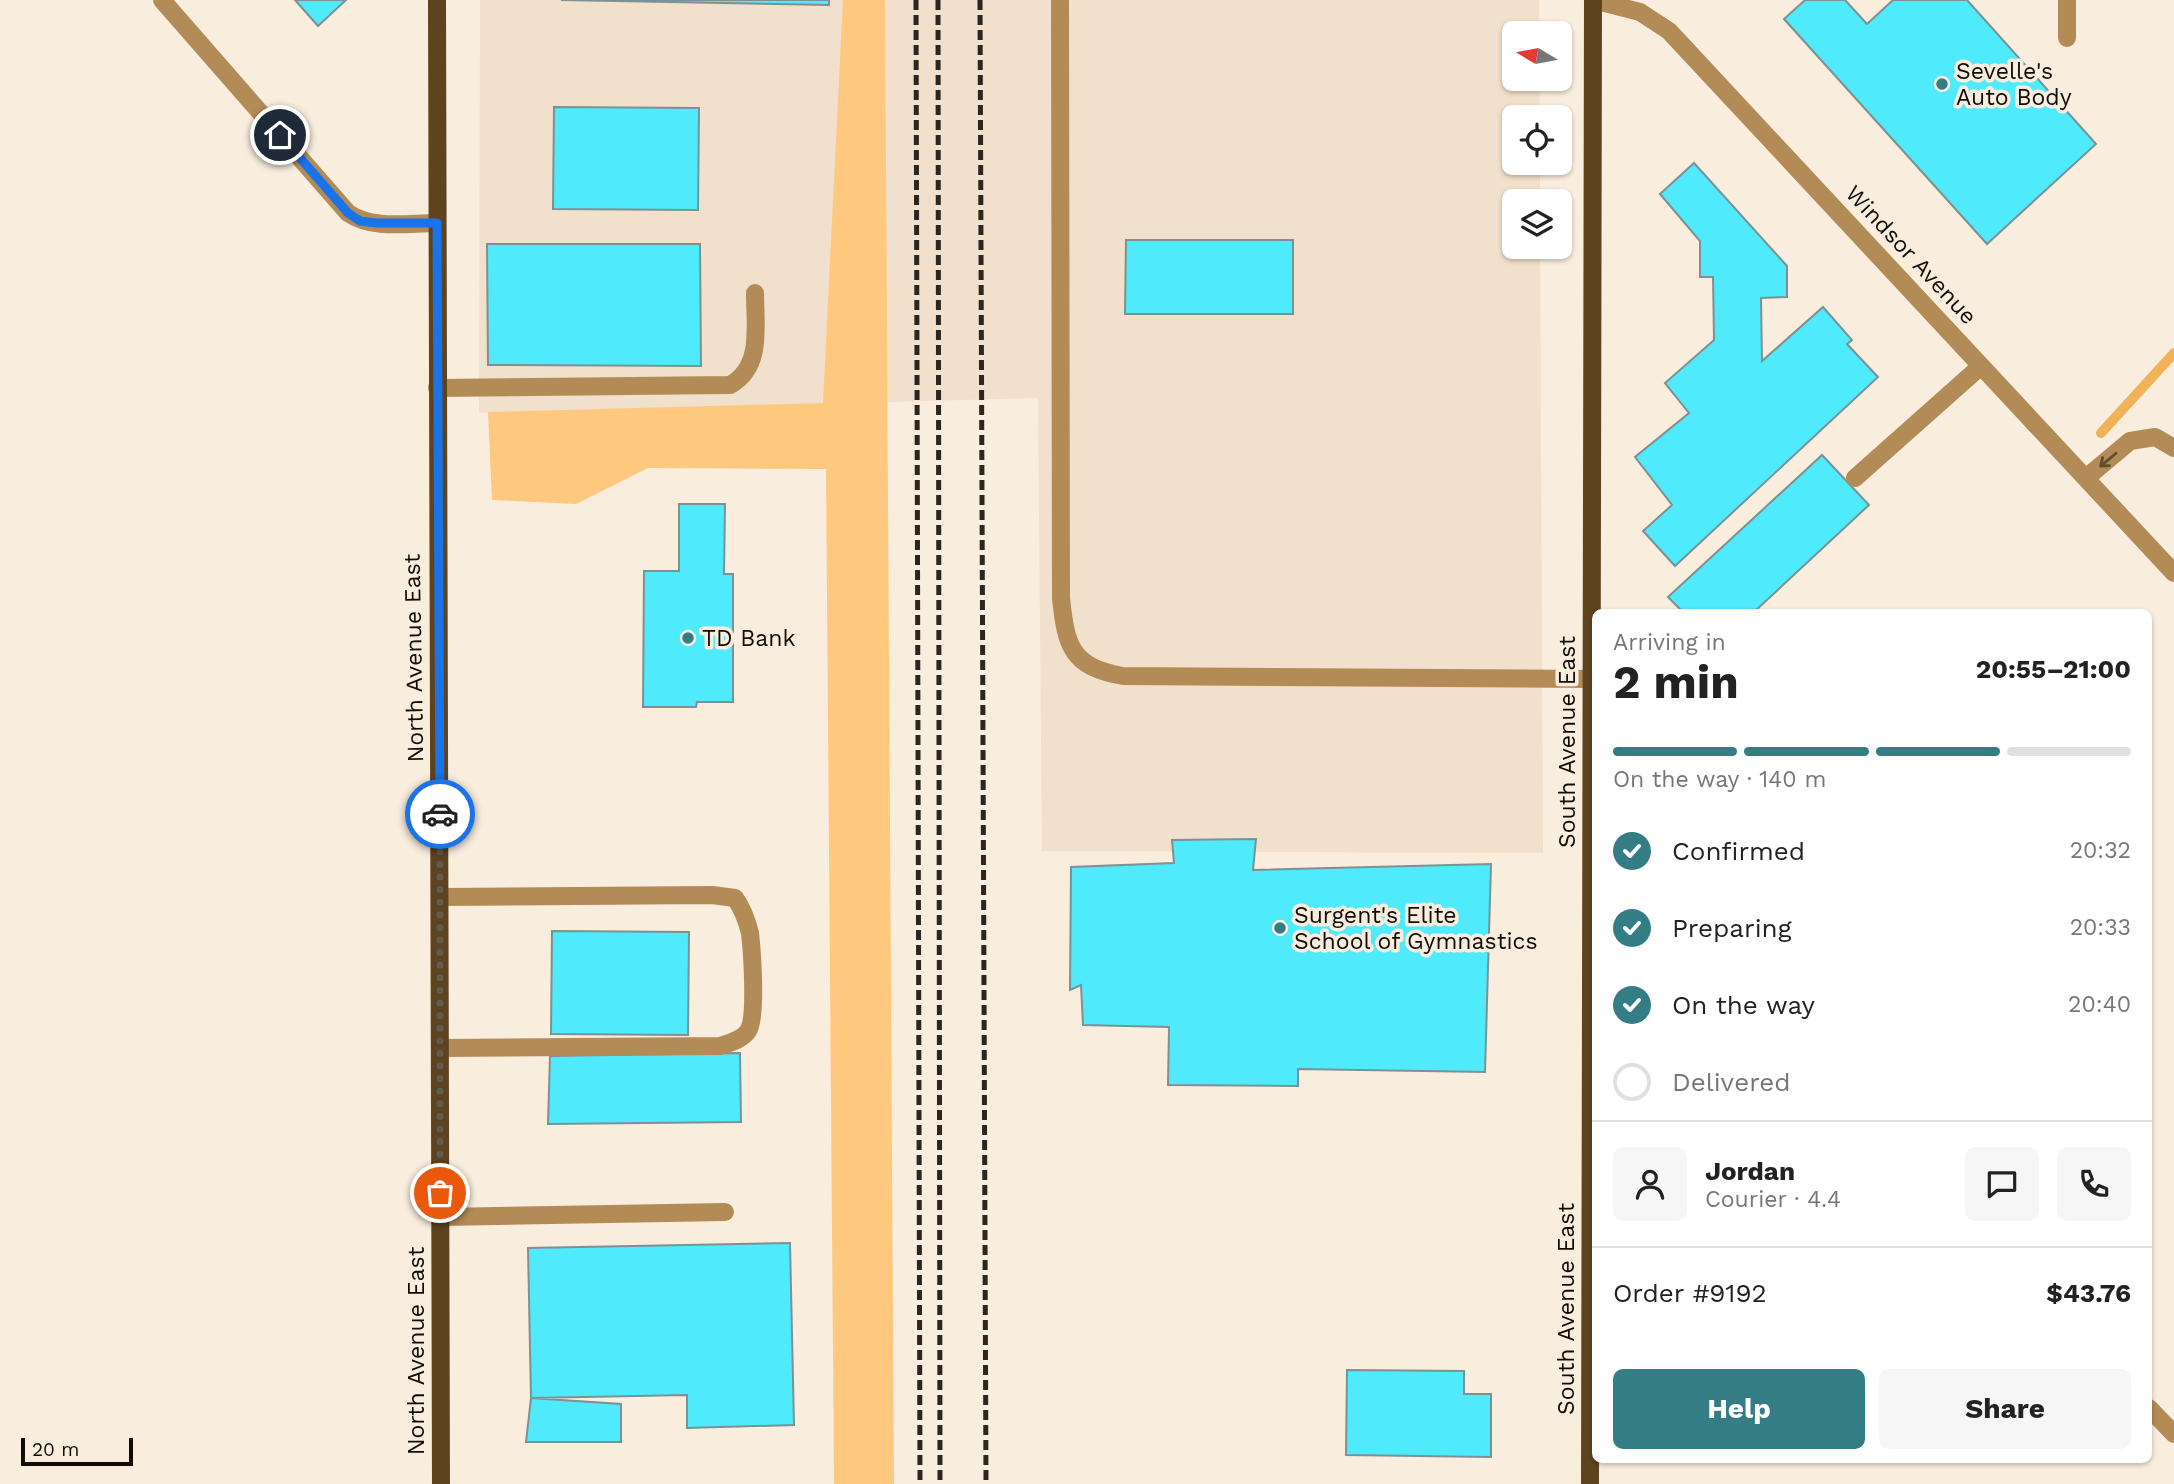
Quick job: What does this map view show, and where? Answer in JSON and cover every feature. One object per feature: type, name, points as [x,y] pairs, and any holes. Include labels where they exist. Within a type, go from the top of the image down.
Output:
[{"type":"main road","name":"North Avenue East","points":[[437,0],[441,1484]]},
{"type":"main road","name":"South Avenue East","points":[[1592,772],[1593,0]]},
{"type":"main road","name":"South Avenue East","points":[[1590,1484],[1592,1441]]},
{"type":"street","points":[[162,0],[348,213],[360,221],[376,223],[437,223]]},
{"type":"street","points":[[1060,0],[1061,598],[1070,646],[1082,664],[1123,676],[1591,679]]},
{"type":"street","name":"Windsor Avenue","points":[[1593,0],[1640,12],[1669,31],[2174,573]]},
{"type":"street","points":[[2067,0],[2067,38]]},
{"type":"street","points":[[436,388],[730,385],[740,379],[752,360],[755,293]]},
{"type":"street","points":[[1855,478],[1981,366]]},
{"type":"street","points":[[2086,478],[2130,441],[2155,437],[2174,448]]},
{"type":"street","points":[[440,897],[712,895],[735,898],[742,908],[750,933],[753,1019],[748,1032],[720,1046],[440,1048]]},
{"type":"street","points":[[440,1217],[725,1212]]},
{"type":"street","points":[[2152,1411],[2174,1434]]},
{"type":"shaded area","points":[[480,0],[1539,0],[1539,21],[1502,21],[1502,91],[1539,91],[1540,105],[1502,105],[1502,175],[1540,175],[1540,189],[1502,189],[1502,259],[1540,259],[1543,853],[1042,851],[1038,398],[479,413]]},
{"type":"shaded area","points":[[843,0],[885,0],[894,1484],[834,1484],[826,469],[648,468],[576,504],[492,500],[488,412],[823,403]]},
{"type":"building","points":[[295,0],[346,0],[318,26]]},
{"type":"building","points":[[561,0],[829,0],[829,5]]},
{"type":"building","name":"Sevelle's Auto Body","points":[[1805,0],[1845,0],[1867,24],[1893,0],[1967,0],[2096,144],[1987,244],[1784,19]]},
{"type":"building","points":[[554,107],[699,108],[698,210],[553,209]]},
{"type":"building","points":[[1694,163],[1787,266],[1787,297],[1761,298],[1762,361],[1823,307],[1852,340],[1847,344],[1878,377],[1675,566],[1643,531],[1672,505],[1635,457],[1689,413],[1665,383],[1714,340],[1713,277],[1700,277],[1700,241],[1660,194]]},
{"type":"building","points":[[1126,240],[1293,240],[1293,314],[1125,314]]},
{"type":"building","points":[[487,244],[700,244],[701,366],[488,365]]},
{"type":"building","points":[[1822,455],[1869,505],[1757,609],[1680,609],[1668,597]]},
{"type":"building","name":"TD Bank","points":[[679,504],[725,504],[724,574],[733,574],[733,702],[697,702],[696,707],[643,707],[644,571],[679,571]]},
{"type":"building","name":"Surgent's Elite School of Gymnastics","points":[[1256,839],[1253,870],[1491,864],[1485,1072],[1298,1069],[1298,1086],[1168,1085],[1169,1027],[1083,1025],[1081,985],[1070,990],[1071,867],[1174,863],[1172,840]]},
{"type":"building","points":[[552,931],[689,932],[688,1035],[551,1034]]},
{"type":"building","points":[[740,1053],[741,1122],[548,1124],[550,1056]]},
{"type":"building","points":[[790,1243],[794,1425],[687,1428],[687,1395],[531,1398],[528,1248]]},
{"type":"building","points":[[1347,1370],[1464,1371],[1464,1394],[1491,1394],[1491,1457],[1346,1455]]},
{"type":"building","points":[[531,1398],[621,1404],[621,1442],[526,1442]]},
{"type":"waterway","points":[[2101,433],[2174,353]]},
{"type":"railway","points":[[916,0],[920,1484]]},
{"type":"railway","points":[[938,0],[940,1484]]},
{"type":"railway","points":[[980,0],[986,1484]]},
{"type":"way so far","points":[[440,814],[440,1193]]},
{"type":"place","name":"Sevelle's Auto Body","points":[[1942,84]]},
{"type":"place","name":"TD Bank","points":[[688,638]]},
{"type":"place","name":"Surgent's Elite School of Gymnastics","points":[[1280,928]]},
{"type":"route","points":[[280,135],[348,213],[360,221],[437,223],[440,814]]}]
